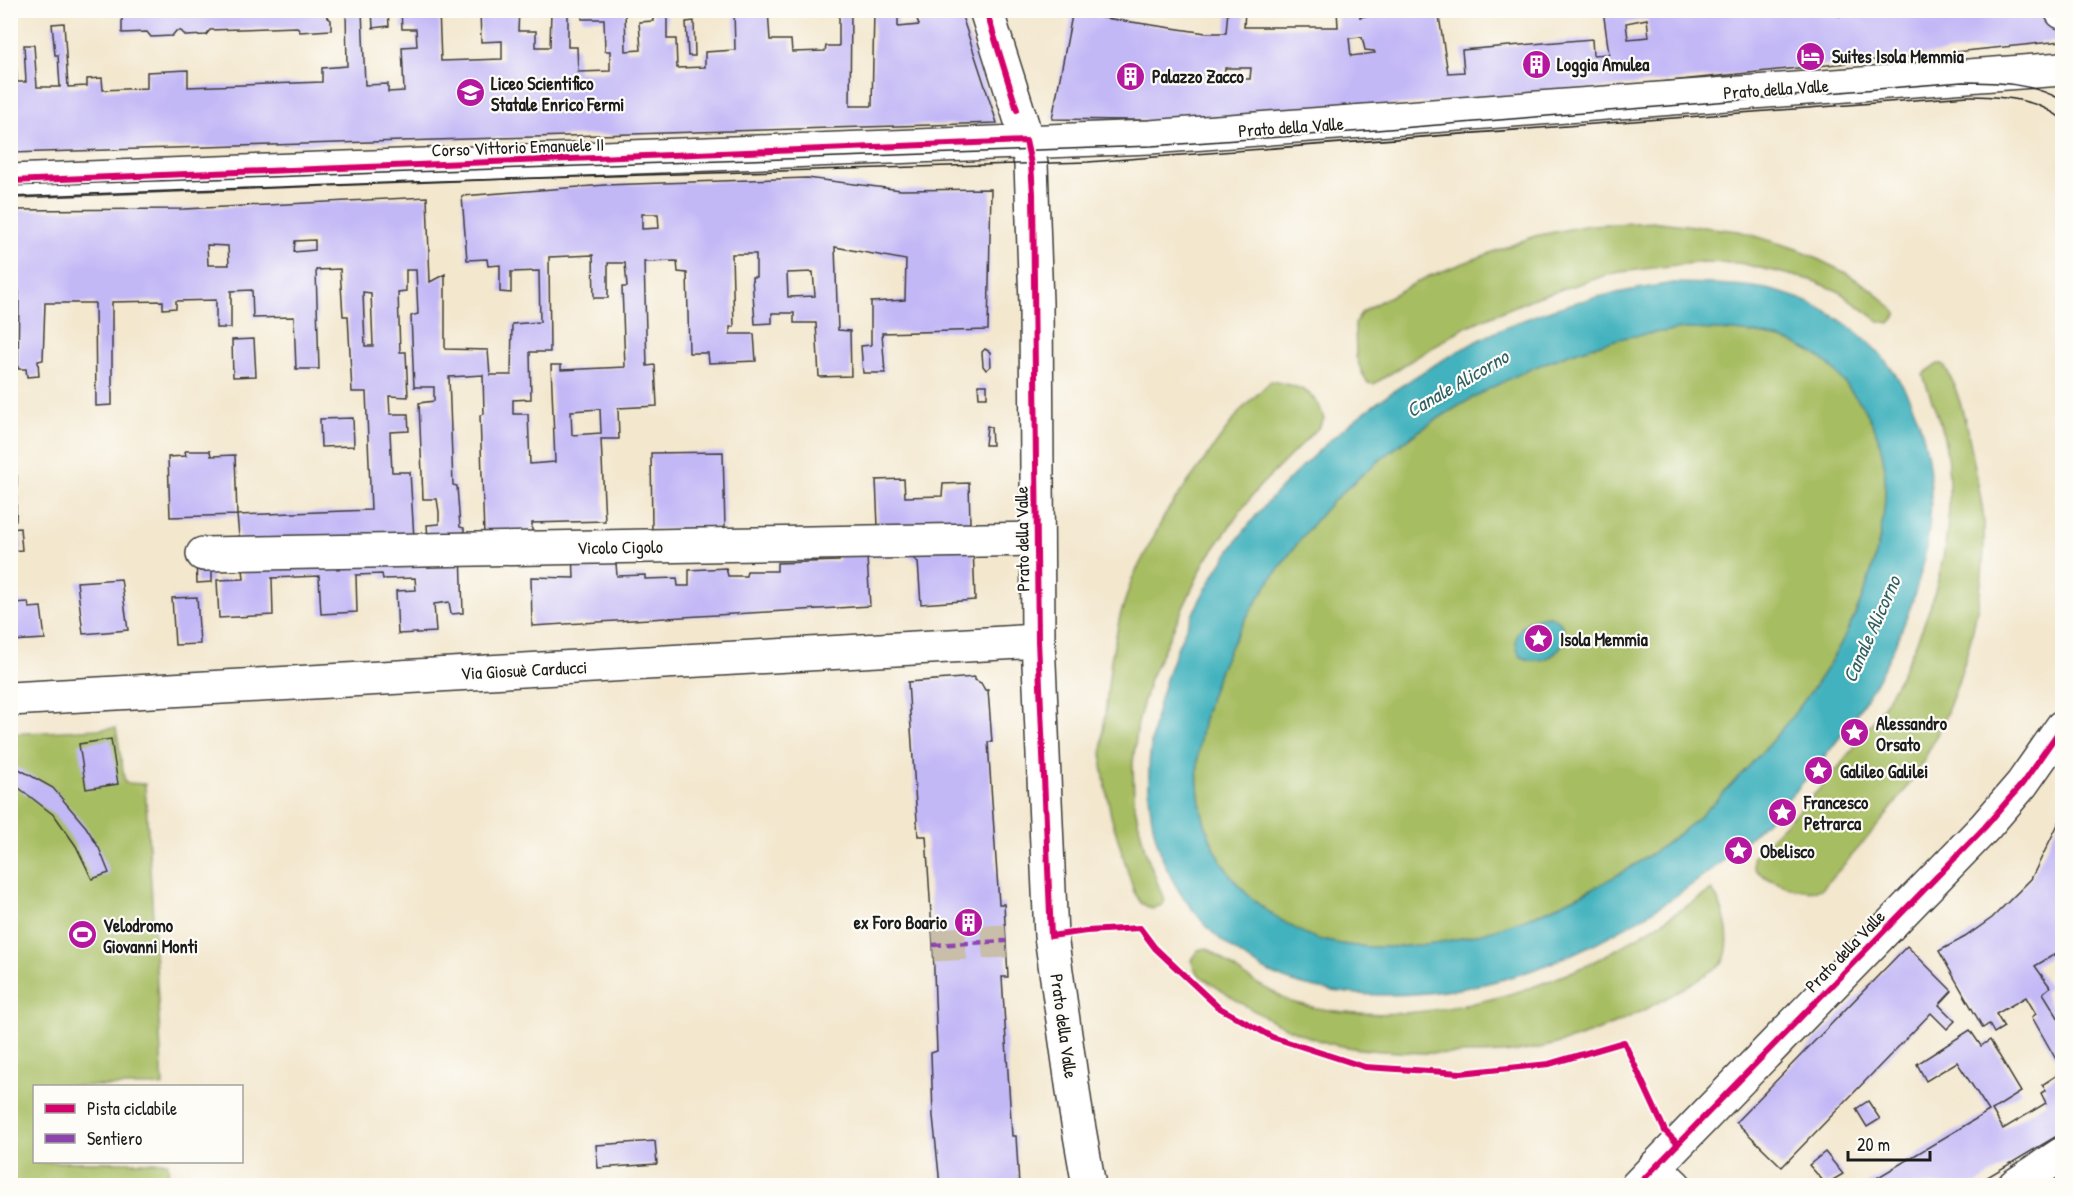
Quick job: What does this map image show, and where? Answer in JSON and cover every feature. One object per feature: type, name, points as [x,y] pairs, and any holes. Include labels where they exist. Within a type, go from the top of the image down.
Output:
[{"type":"street","points":[[986,10],[1026,141]]},
{"type":"street","name":"Prato della Valle","points":[[1089,1185],[1074,1100],[1051,936],[1038,641],[1034,237],[1031,164],[1026,141],[1150,137],[2062,69]]},
{"type":"street","name":"Corso Vittorio Emanuele II","points":[[10,181],[1026,141]]},
{"type":"street","name":"Vicolo Cigolo","points":[[203,554],[1037,539]]},
{"type":"street","name":"Via Giosuè Carducci","points":[[10,699],[1038,641]]},
{"type":"street","name":"Prato della Valle","points":[[1656,1179],[1990,821],[2022,783],[2062,727]]},
{"type":"street","points":[[1051,936],[1070,1185]]},
{"type":"street","points":[[2014,1185],[2062,1154]]},
{"type":"green space","points":[[1658,222],[1739,231],[1797,249],[1846,273],[1873,290],[1896,312],[1896,316],[1890,323],[1879,321],[1838,291],[1811,280],[1739,263],[1700,262],[1614,273],[1534,298],[1463,328],[1374,384],[1368,383],[1362,373],[1356,356],[1355,324],[1361,313],[1427,277],[1535,236],[1589,225]]},
{"type":"green space","name":"Isola Memmia","points":[[1683,329],[1759,334],[1796,344],[1813,353],[1832,368],[1855,395],[1865,409],[1879,439],[1885,470],[1885,502],[1876,555],[1852,621],[1817,682],[1774,739],[1722,795],[1692,823],[1642,860],[1586,892],[1556,906],[1496,929],[1467,937],[1397,947],[1361,946],[1319,939],[1298,930],[1272,914],[1252,899],[1222,863],[1204,820],[1199,796],[1198,772],[1199,747],[1204,720],[1220,670],[1244,622],[1272,577],[1333,501],[1396,447],[1431,423],[1505,381],[1544,363],[1623,338]]},
{"type":"green space","points":[[1938,364],[1943,364],[1949,374],[1959,400],[1970,443],[1984,520],[1980,590],[1966,655],[1944,718],[1930,748],[1894,805],[1823,888],[1808,890],[1786,886],[1758,872],[1754,867],[1753,857],[1832,775],[1884,704],[1923,626],[1937,584],[1946,542],[1949,498],[1947,454],[1940,423],[1923,375]]},
{"type":"green space","points":[[1271,381],[1305,391],[1321,409],[1324,419],[1320,426],[1259,487],[1205,561],[1150,679],[1138,722],[1133,763],[1134,803],[1145,850],[1164,900],[1162,905],[1152,909],[1141,903],[1134,892],[1111,816],[1102,766],[1103,732],[1111,660],[1120,616],[1132,579],[1167,511],[1240,411]]},
{"type":"green space","name":"Velodromo Giovanni Monti","points":[[116,728],[125,783],[145,784],[163,1085],[33,1085],[33,1163],[168,1163],[169,1185],[11,1185],[11,734]]},
{"type":"green space","points":[[1712,890],[1721,907],[1728,936],[1726,956],[1722,964],[1675,994],[1623,1020],[1569,1040],[1541,1048],[1514,1052],[1468,1054],[1390,1052],[1347,1047],[1318,1040],[1264,1017],[1230,996],[1199,975],[1192,960],[1198,950],[1207,948],[1248,978],[1285,999],[1331,1010],[1407,1013],[1446,1008],[1485,1001],[1558,978],[1607,955]]},
{"type":"water","name":"Canale Alicorno","points":[[1673,283],[1754,287],[1810,303],[1850,327],[1868,342],[1898,378],[1909,398],[1923,435],[1930,473],[1930,512],[1926,551],[1903,627],[1867,697],[1840,737],[1808,776],[1739,847],[1674,897],[1625,927],[1575,953],[1504,979],[1430,993],[1381,995],[1327,990],[1286,980],[1261,968],[1216,936],[1181,894],[1159,849],[1150,800],[1150,749],[1160,698],[1177,648],[1200,600],[1226,556],[1275,494],[1337,434],[1367,410],[1432,366],[1466,347],[1536,315],[1596,297]],"holes":[[[1683,329],[1759,334],[1796,344],[1813,353],[1835,371],[1864,409],[1878,438],[1885,469],[1885,502],[1876,555],[1866,589],[1836,652],[1797,711],[1722,795],[1669,842],[1586,892],[1526,919],[1467,937],[1415,946],[1379,947],[1343,944],[1312,937],[1272,914],[1252,899],[1222,863],[1204,820],[1199,796],[1198,772],[1199,747],[1204,720],[1220,670],[1244,622],[1272,577],[1333,501],[1396,447],[1431,423],[1505,381],[1544,363],[1623,338]]]},
{"type":"water","points":[[1550,616],[1560,622],[1564,631],[1564,640],[1560,648],[1553,655],[1543,659],[1532,660],[1520,656],[1516,640],[1522,627],[1534,619]]},
{"type":"building","points":[[122,10],[327,10],[327,17],[331,20],[331,30],[300,32],[297,27],[210,30],[206,35],[186,36],[181,31],[176,31],[172,36],[151,37],[147,32],[122,33]]},
{"type":"building","points":[[346,10],[362,10],[365,85],[388,84],[388,92],[404,91],[402,47],[417,46],[416,29],[402,29],[401,10],[439,10],[441,61],[502,59],[502,41],[481,42],[480,10],[519,10],[518,31],[536,31],[536,47],[550,47],[551,11],[568,11],[568,47],[577,47],[578,72],[610,71],[610,51],[605,51],[604,19],[582,19],[582,10],[625,10],[626,51],[641,50],[639,22],[653,21],[653,10],[667,10],[667,39],[676,39],[677,68],[705,67],[705,52],[735,50],[734,10],[768,10],[770,40],[791,40],[792,52],[825,51],[826,46],[839,46],[839,10],[851,10],[850,106],[872,106],[874,11],[960,10],[997,123],[10,153],[10,64],[16,64],[17,82],[26,82],[24,45],[34,45],[37,87],[60,87],[58,55],[55,55],[52,24],[64,23],[68,87],[87,86],[87,79],[102,78],[103,90],[147,88],[147,72],[188,70],[188,87],[322,82],[322,68],[347,66]],"holes":[[[916,16],[919,25],[898,27],[898,17]]]},
{"type":"building","points":[[372,10],[388,10],[389,26],[373,28]]},
{"type":"building","points":[[1073,10],[1099,10],[1098,17],[1206,33],[1226,33],[1228,10],[1245,10],[1244,27],[1338,27],[1337,10],[1359,10],[1360,17],[1385,12],[1385,10],[1438,10],[1448,73],[1464,72],[1462,50],[1592,39],[1593,55],[1609,54],[1603,10],[1838,10],[1839,16],[1856,12],[1855,10],[2055,10],[2062,16],[2062,41],[1612,87],[1198,121],[1052,119]],"holes":[[[1647,19],[1649,37],[1628,39],[1626,23]],[[1362,37],[1365,50],[1375,53],[1351,56],[1349,38]],[[1225,68],[1251,68],[1250,79],[1224,79]]]},
{"type":"building","points":[[694,21],[695,56],[688,56],[686,22]]},
{"type":"building","points":[[807,178],[901,190],[991,189],[988,330],[882,333],[885,373],[863,373],[861,346],[871,345],[871,302],[905,300],[906,260],[835,247],[838,330],[850,331],[851,376],[819,377],[816,323],[794,323],[794,313],[772,313],[772,323],[755,324],[752,277],[756,277],[756,254],[732,254],[734,327],[730,327],[730,334],[754,334],[756,361],[709,363],[708,353],[689,353],[687,273],[678,272],[677,261],[644,262],[647,366],[655,365],[657,406],[618,408],[619,439],[601,439],[605,521],[532,523],[532,533],[484,536],[480,415],[484,414],[483,375],[449,377],[453,485],[457,486],[460,527],[464,528],[464,538],[428,539],[427,525],[439,524],[439,512],[437,499],[423,499],[419,403],[434,401],[434,387],[414,387],[411,316],[418,314],[416,270],[406,270],[406,291],[398,292],[400,352],[406,352],[408,397],[389,396],[390,414],[408,414],[409,431],[390,432],[392,472],[410,472],[414,539],[240,547],[237,515],[371,510],[366,392],[352,392],[348,316],[343,316],[340,269],[316,270],[319,369],[296,369],[294,317],[253,318],[252,290],[231,291],[231,328],[216,328],[216,300],[176,301],[176,308],[163,309],[163,301],[112,302],[112,405],[96,406],[95,303],[45,303],[43,360],[38,361],[39,376],[27,377],[26,369],[18,369],[19,291],[10,291],[10,210],[184,209],[427,197],[430,282],[445,274],[445,349],[488,350],[490,375],[511,375],[512,324],[540,322],[539,271],[511,272],[511,293],[500,292],[500,265],[488,266],[487,259],[467,260],[462,196],[605,185]],"holes":[[[642,214],[658,214],[659,228],[642,229]],[[315,240],[315,250],[294,252],[295,241]],[[207,245],[228,246],[229,265],[208,265]],[[593,255],[594,298],[608,298],[608,263],[625,263],[627,287],[622,287],[625,367],[561,370],[561,365],[551,365],[555,462],[530,464],[528,414],[513,414],[513,400],[531,399],[530,352],[550,352],[549,257]],[[813,272],[815,296],[788,297],[787,273]],[[363,292],[371,293],[373,346],[365,346]],[[600,409],[601,433],[572,435],[571,411]]]},
{"type":"building","points":[[254,339],[256,376],[233,377],[232,340]]},
{"type":"building","points":[[985,349],[990,352],[991,366],[986,370],[983,366],[982,352]]},
{"type":"building","points":[[978,385],[987,385],[987,397],[979,397]]},
{"type":"building","points":[[353,418],[354,446],[321,447],[320,419]]},
{"type":"building","points":[[987,426],[991,427],[992,445],[985,445]]},
{"type":"building","points":[[185,451],[210,451],[211,456],[235,455],[237,515],[170,517],[168,457],[186,456]]},
{"type":"building","points":[[723,452],[725,528],[652,529],[651,453]]},
{"type":"building","points":[[10,474],[17,476],[16,520],[10,520]]},
{"type":"building","points":[[904,479],[905,497],[942,496],[943,484],[969,483],[970,524],[878,526],[876,480]]},
{"type":"building","points":[[20,528],[22,550],[10,551],[10,529]]},
{"type":"building","points":[[973,545],[975,600],[921,604],[918,562],[908,555],[867,557],[870,606],[532,626],[531,577],[574,578],[573,551],[616,563],[617,576],[645,575],[645,579],[677,578],[678,586],[689,586],[689,570],[726,568],[728,576],[746,576],[747,571],[777,571],[777,563],[839,561],[838,547]]},
{"type":"building","points":[[461,552],[463,613],[451,614],[449,602],[434,604],[436,632],[398,634],[396,591],[416,590],[415,578],[383,579],[382,574],[356,575],[357,612],[321,614],[319,576],[272,578],[273,615],[219,618],[217,580],[244,579],[243,569],[212,569],[212,582],[197,583],[196,561]]},
{"type":"building","points":[[121,579],[128,630],[83,634],[77,582]]},
{"type":"building","points":[[10,589],[12,589],[13,603],[28,602],[29,608],[41,607],[45,639],[10,641]]},
{"type":"building","points":[[197,597],[200,644],[175,645],[172,598]]},
{"type":"building","name":"ex Foro Boario","points":[[975,677],[975,680],[981,683],[985,690],[988,690],[992,742],[988,742],[999,904],[1004,904],[1008,977],[1002,977],[1012,1136],[1016,1136],[1019,1185],[940,1185],[933,1116],[931,1053],[937,1051],[933,945],[926,836],[918,836],[908,682]]},
{"type":"building","points":[[111,739],[118,784],[86,789],[79,744]]},
{"type":"building","points":[[10,764],[53,788],[86,827],[99,848],[109,873],[92,879],[76,846],[55,816],[10,781]]},
{"type":"building","points":[[2062,816],[2062,950],[2035,966],[2050,987],[2043,993],[2062,1024],[2062,1070],[2032,1017],[2036,1014],[2026,997],[1996,1014],[2004,1027],[1994,1033],[1989,1024],[1983,1028],[1939,951],[1965,937],[1992,918],[2031,879]]},
{"type":"building","points":[[1907,946],[1952,991],[1939,1005],[1955,1021],[1947,1029],[1931,1013],[1782,1167],[1736,1122]]},
{"type":"building","points":[[1970,1030],[1981,1046],[1990,1040],[2021,1092],[1992,1110],[2003,1129],[2046,1103],[2041,1093],[2046,1090],[2042,1085],[2062,1072],[2062,1133],[1974,1185],[1865,1185],[1989,1111],[1957,1062],[1926,1081],[1917,1064]]},
{"type":"building","points":[[1868,1101],[1880,1119],[1867,1127],[1856,1109]]},
{"type":"building","points":[[655,1141],[657,1164],[598,1168],[596,1145]]},
{"type":"building","points":[[1825,1152],[1843,1174],[1826,1184],[1809,1165]]},
{"type":"tunnel","points":[[933,945],[1006,941]]},
{"type":"tram line","points":[[10,186],[1152,146],[1962,82],[2001,83],[2026,87],[2062,100]]},
{"type":"tram line","points":[[10,197],[441,181],[1088,162],[1968,96],[2029,102],[2062,119]]},
{"type":"marked path","points":[[933,945],[1006,941]]},
{"type":"cycle path","points":[[986,10],[1017,110]]},
{"type":"cycle path","points":[[10,181],[1026,141],[1031,164],[1033,193],[1038,641],[1051,936],[1086,931],[1140,928],[1155,948],[1218,1007],[1272,1037],[1365,1067],[1461,1073],[1549,1064],[1624,1042],[1665,1131],[1678,1144]]},
{"type":"cycle path","points":[[1637,1186],[1985,827],[2022,784],[2062,727]]},
{"type":"place","name":"Suites Isola Memmia","points":[[1811,56]]},
{"type":"place","name":"Loggia Amulea","points":[[1536,64]]},
{"type":"place","name":"Palazzo Zacco","points":[[1131,76]]},
{"type":"place","name":"Liceo Scientifico Statale Enrico Fermi","points":[[470,93]]},
{"type":"place","name":"Isola Memmia","points":[[1539,639]]},
{"type":"place","name":"Alessandro Orsato","points":[[1855,733]]},
{"type":"place","name":"Galileo Galilei","points":[[1819,771]]},
{"type":"place","name":"Francesco Petrarca","points":[[1783,812]]},
{"type":"place","name":"Obelisco","points":[[1739,851]]},
{"type":"place","name":"ex Foro Boario","points":[[968,922]]},
{"type":"place","name":"Velodromo Giovanni Monti","points":[[82,935]]}]
